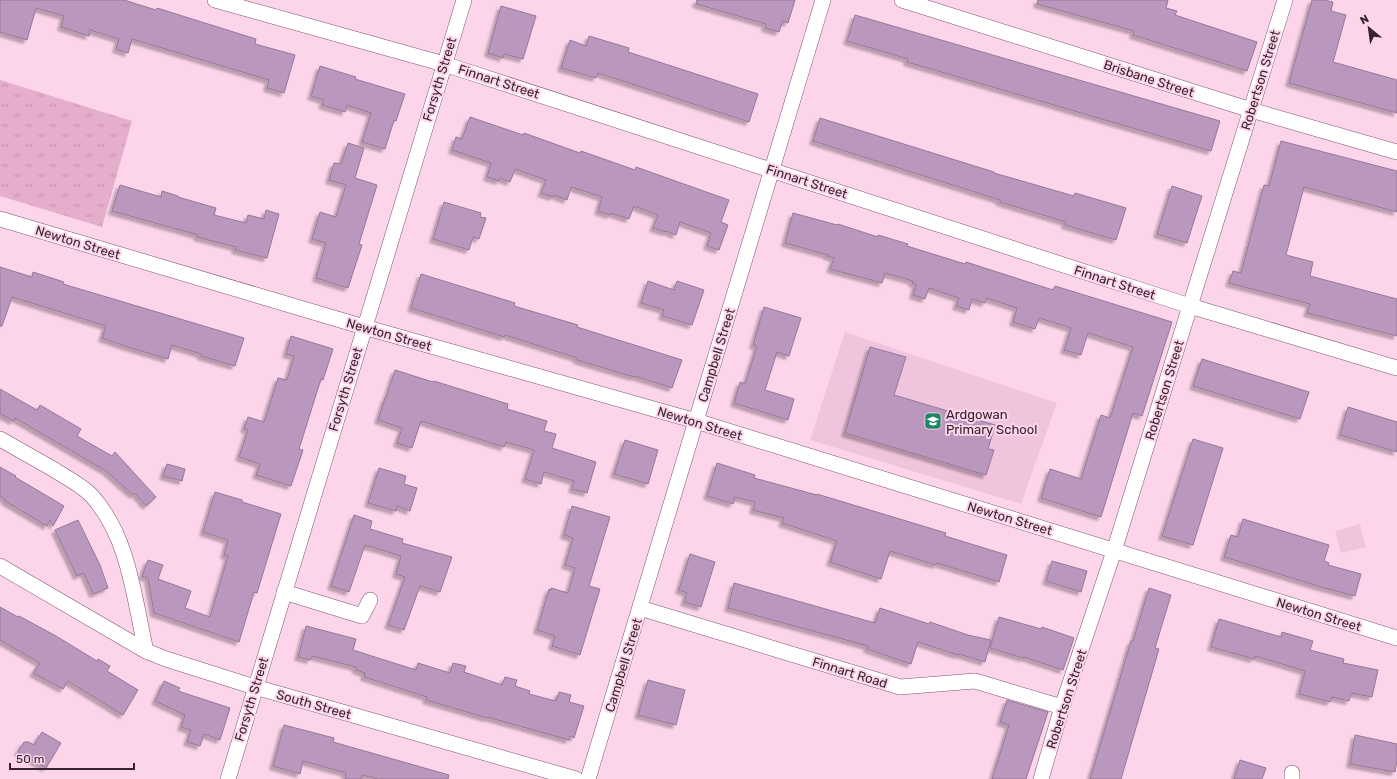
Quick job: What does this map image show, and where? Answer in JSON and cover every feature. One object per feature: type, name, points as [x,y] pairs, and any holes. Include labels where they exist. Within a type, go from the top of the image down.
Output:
[{"type":"street","name":"Finnart Street","points":[[215,0],[444,64],[1190,306],[1397,368]]},
{"type":"street","name":"Forsyth Street","points":[[228,779],[464,0]]},
{"type":"street","name":"Campbell Street","points":[[588,779],[823,0]]},
{"type":"street","name":"Brisbane Street","points":[[902,0],[1251,110],[1397,152]]},
{"type":"street","name":"Robertson Street","points":[[1041,779],[1062,707],[1114,551],[1286,0]]},
{"type":"street","name":"Newton Street","points":[[0,219],[364,327],[696,421],[1397,638]]},
{"type":"street","points":[[0,439],[73,481],[90,494],[104,512],[117,534],[125,556],[146,650]]},
{"type":"street","name":"South Street","points":[[0,566],[166,660],[576,779]]},
{"type":"street","points":[[284,592],[362,616],[370,600]]},
{"type":"street","name":"Finnart Road","points":[[640,608],[900,687],[975,681],[1062,707]]},
{"type":"shaded area","name":"Ardgowan Primary School","points":[[845,332],[1057,403],[1021,504],[810,440]]},
{"type":"shaded area","points":[[1360,524],[1366,547],[1341,553],[1335,531]]},
{"type":"green space","points":[[0,80],[132,121],[102,227],[0,196]]},
{"type":"building","points":[[0,0],[124,0],[156,10],[157,8],[256,39],[255,44],[295,55],[284,93],[267,88],[269,80],[132,39],[128,53],[116,49],[119,39],[90,30],[89,36],[61,27],[64,16],[36,8],[27,40],[0,32]]},
{"type":"building","points":[[697,0],[795,0],[788,23],[783,21],[779,32],[765,28],[766,24],[696,4]]},
{"type":"building","points":[[1038,0],[1168,0],[1166,8],[1177,11],[1175,15],[1257,42],[1247,71],[1133,35],[1134,31],[1037,4]]},
{"type":"building","points":[[1312,0],[1333,2],[1331,11],[1346,15],[1333,62],[1397,80],[1397,113],[1289,83]]},
{"type":"building","points":[[501,6],[536,16],[523,59],[504,54],[503,58],[488,53]]},
{"type":"building","points":[[855,15],[1220,121],[1211,151],[907,62],[908,59],[847,41]]},
{"type":"building","points":[[589,36],[629,48],[628,52],[758,94],[749,122],[598,73],[596,78],[561,68],[570,40],[586,46]]},
{"type":"building","points":[[320,66],[356,77],[355,79],[405,94],[396,121],[394,120],[385,149],[362,142],[371,113],[347,105],[345,112],[322,105],[324,100],[311,96]]},
{"type":"building","points":[[470,117],[523,135],[524,133],[580,153],[581,151],[635,170],[636,167],[729,200],[721,222],[728,225],[719,250],[707,246],[711,233],[680,222],[676,235],[653,228],[658,215],[634,206],[629,219],[611,213],[610,215],[598,211],[602,197],[571,187],[567,200],[554,195],[553,197],[541,193],[546,180],[515,169],[510,182],[500,178],[499,181],[487,177],[491,163],[452,150],[456,137],[462,139]]},
{"type":"building","points":[[820,118],[994,173],[1074,196],[1075,193],[1126,208],[1116,240],[1065,225],[1066,222],[1000,202],[1000,200],[813,141]]},
{"type":"building","points":[[1281,141],[1397,171],[1397,212],[1304,187],[1286,255],[1313,262],[1310,276],[1397,299],[1397,336],[1307,313],[1310,304],[1229,283],[1233,271],[1241,273],[1264,185],[1269,186]]},
{"type":"building","points":[[348,143],[364,148],[355,178],[377,185],[359,244],[362,245],[348,288],[316,278],[326,243],[312,239],[320,212],[336,217],[346,185],[329,180],[334,163],[341,164]]},
{"type":"building","points":[[120,185],[161,197],[162,191],[216,208],[214,215],[246,223],[248,215],[264,219],[266,210],[279,214],[267,258],[235,250],[236,247],[197,237],[198,235],[112,211]]},
{"type":"building","points":[[1172,186],[1202,196],[1187,243],[1157,234]]},
{"type":"building","points":[[444,202],[481,213],[480,217],[486,218],[479,239],[473,237],[469,250],[433,239]]},
{"type":"building","points":[[793,213],[837,225],[838,224],[878,237],[878,235],[908,244],[907,246],[965,264],[966,262],[1053,290],[1055,286],[1172,322],[1142,416],[1133,413],[1101,517],[1041,498],[1050,469],[1081,479],[1101,415],[1110,418],[1133,347],[1088,333],[1081,355],[1064,350],[1071,328],[1039,318],[1035,329],[1013,322],[1017,308],[987,298],[985,303],[972,299],[969,310],[956,306],[959,298],[929,288],[925,299],[913,295],[916,284],[912,283],[913,281],[885,273],[882,283],[830,269],[834,258],[785,243]]},
{"type":"building","points":[[0,267],[32,277],[33,272],[64,282],[63,284],[244,338],[235,366],[201,356],[201,354],[172,345],[168,359],[128,347],[102,338],[106,326],[12,297],[2,326],[0,326]]},
{"type":"building","points":[[421,274],[515,303],[514,306],[578,325],[577,327],[682,360],[672,388],[577,360],[577,358],[505,335],[504,337],[411,308]]},
{"type":"building","points":[[648,281],[674,290],[677,281],[704,290],[692,325],[662,316],[664,310],[641,303]]},
{"type":"building","points":[[764,307],[801,318],[789,356],[777,352],[765,390],[794,399],[788,420],[734,403],[740,382],[745,384],[757,346],[753,345]]},
{"type":"building","points":[[291,336],[333,349],[323,380],[321,379],[299,449],[303,450],[291,486],[256,475],[260,464],[239,457],[248,430],[244,429],[248,417],[264,422],[278,378],[287,380],[294,356],[286,354]]},
{"type":"building","name":"Ardgowan Primary School","points":[[870,347],[906,357],[894,395],[995,425],[988,449],[994,450],[986,475],[845,433]]},
{"type":"building","points":[[1202,359],[1309,392],[1300,419],[1193,386]]},
{"type":"building","points":[[395,370],[508,404],[507,409],[547,421],[544,431],[556,434],[552,448],[596,462],[587,493],[572,489],[574,481],[544,472],[541,484],[525,479],[534,450],[506,442],[504,447],[421,421],[412,448],[397,443],[402,428],[378,420]]},
{"type":"building","points":[[0,389],[37,410],[40,405],[81,429],[77,436],[112,456],[115,452],[156,497],[146,506],[135,493],[133,495],[106,471],[15,418],[14,421],[0,414]]},
{"type":"building","points":[[1348,407],[1397,422],[1397,452],[1340,435]]},
{"type":"building","points":[[1193,439],[1223,448],[1193,545],[1162,536]]},
{"type":"building","points":[[625,440],[658,450],[648,484],[614,474]]},
{"type":"building","points":[[717,463],[755,475],[754,478],[817,494],[946,533],[945,536],[1007,555],[999,582],[937,563],[936,565],[890,551],[881,579],[830,562],[837,541],[782,523],[784,518],[753,510],[755,502],[735,497],[733,504],[707,496]]},
{"type":"building","points":[[167,464],[185,469],[182,481],[163,476]]},
{"type":"building","points":[[0,467],[64,506],[53,526],[50,520],[47,526],[5,501],[6,500],[0,496]]},
{"type":"building","points":[[379,468],[406,476],[404,484],[417,488],[410,511],[397,506],[396,511],[368,503]]},
{"type":"building","points":[[215,492],[281,514],[257,593],[254,592],[239,642],[154,613],[148,578],[142,576],[148,560],[163,565],[158,579],[191,591],[185,608],[210,617],[228,556],[224,555],[228,540],[203,532]]},
{"type":"building","points":[[572,506],[610,517],[589,586],[600,589],[580,655],[552,646],[555,636],[537,630],[549,589],[551,590],[551,588],[568,593],[575,568],[565,565],[573,538],[564,535]]},
{"type":"building","points":[[354,515],[372,521],[370,529],[403,539],[402,543],[452,557],[440,592],[420,586],[404,630],[388,625],[405,577],[396,574],[401,556],[365,545],[349,592],[331,586]]},
{"type":"building","points":[[1243,519],[1329,545],[1324,561],[1329,563],[1328,565],[1361,574],[1355,596],[1224,557],[1231,535],[1238,537]]},
{"type":"building","points":[[78,520],[100,565],[108,588],[93,594],[84,573],[77,576],[55,530]]},
{"type":"building","points":[[690,554],[715,562],[701,607],[684,602],[687,593],[679,590]]},
{"type":"building","points":[[1052,561],[1087,571],[1081,592],[1046,581]]},
{"type":"building","points":[[734,583],[875,623],[880,608],[929,624],[930,622],[968,635],[991,640],[985,662],[918,642],[911,664],[867,649],[868,646],[728,608]]},
{"type":"building","points":[[1149,588],[1171,595],[1155,648],[1159,649],[1121,779],[1090,779],[1131,641],[1133,641]]},
{"type":"building","points":[[0,607],[56,636],[97,661],[98,659],[110,666],[107,671],[138,690],[123,715],[68,681],[63,689],[33,673],[40,663],[0,640]]},
{"type":"building","points":[[999,617],[1041,629],[1042,627],[1074,638],[1063,670],[990,648]]},
{"type":"building","points":[[1219,619],[1281,637],[1282,632],[1313,641],[1310,650],[1344,659],[1343,663],[1378,670],[1372,697],[1351,693],[1349,701],[1332,697],[1330,702],[1299,694],[1305,671],[1255,656],[1254,659],[1211,647]]},
{"type":"building","points":[[306,626],[356,639],[353,650],[416,670],[418,663],[450,673],[453,663],[466,666],[464,672],[502,685],[505,677],[517,680],[515,686],[530,691],[529,694],[556,701],[559,692],[571,695],[569,702],[584,706],[574,738],[570,736],[569,740],[426,700],[427,697],[364,677],[365,673],[356,670],[356,667],[312,656],[310,660],[298,657]]},
{"type":"building","points":[[648,680],[685,690],[676,725],[638,715]]},
{"type":"building","points":[[164,681],[180,688],[178,691],[230,708],[220,740],[204,734],[200,746],[187,742],[191,730],[181,727],[185,715],[155,701]]},
{"type":"building","points":[[1007,700],[1048,712],[1026,779],[992,779],[1009,725],[1000,722]]},
{"type":"building","points":[[284,725],[334,738],[333,742],[449,775],[448,779],[378,779],[362,775],[361,779],[345,779],[346,773],[303,761],[300,774],[273,766]]},
{"type":"building","points":[[42,732],[61,743],[46,768],[18,752],[24,742],[29,742],[34,745]]},
{"type":"building","points":[[1355,735],[1397,744],[1395,772],[1350,764]]},
{"type":"building","points":[[1240,760],[1266,768],[1262,779],[1234,779]]},
{"type":"place","name":"Ardgowan Primary School","points":[[933,421]]}]
